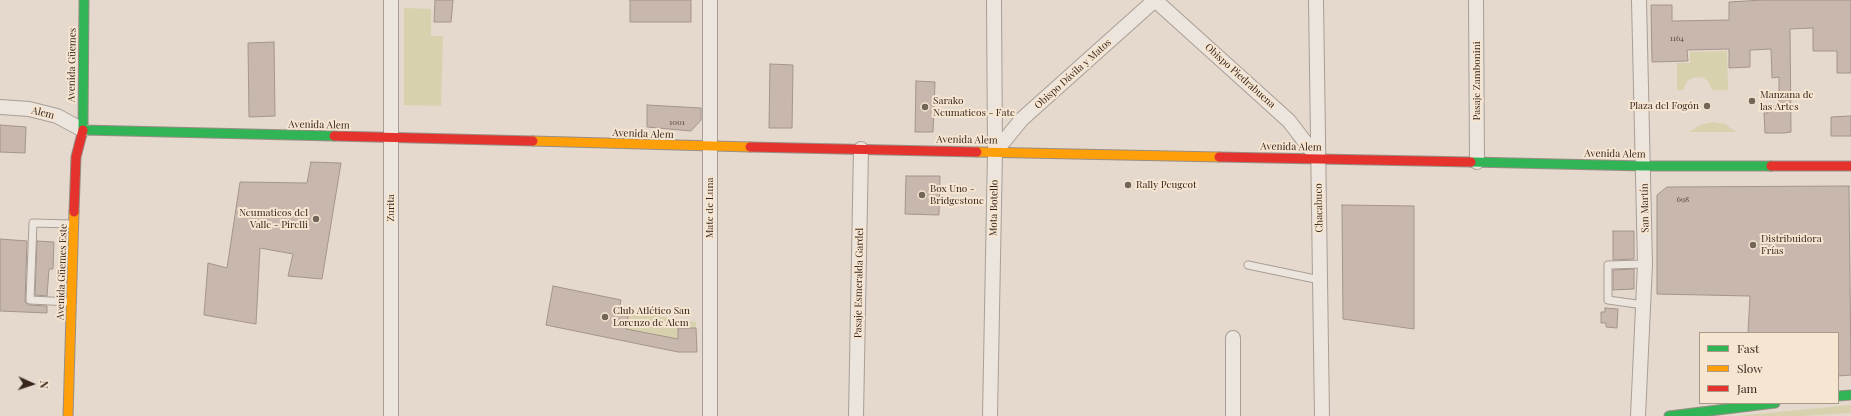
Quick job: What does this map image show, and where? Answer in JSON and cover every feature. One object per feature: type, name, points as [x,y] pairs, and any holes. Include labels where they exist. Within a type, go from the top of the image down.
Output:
[{"type":"main road","name":"Avenida Güemes","points":[[83,130],[84,0]]},
{"type":"main road","name":"Avenida Alem","points":[[83,130],[711,146],[1644,166],[1851,166]]},
{"type":"main road","name":"Avenida Güemes Este","points":[[68,416],[76,157],[83,130]]},
{"type":"main road","points":[[1839,396],[1851,395]]},
{"type":"main road","points":[[1669,416],[1768,404]]},
{"type":"street","name":"Zurita","points":[[391,0],[391,416]]},
{"type":"street","name":"Mate de Luna","points":[[710,0],[710,416]]},
{"type":"street","name":"Mota Botello","points":[[990,416],[995,152],[994,0]]},
{"type":"street","name":"Obispo Dávila y Matos","points":[[995,152],[1022,119],[1155,0]]},
{"type":"street","name":"Obispo Piedrabuena","points":[[1155,0],[1290,121],[1318,159]]},
{"type":"street","name":"Chacabuco","points":[[1316,0],[1322,416]]},
{"type":"street","name":"Pasaje Zambonini","points":[[1476,0],[1477,162]]},
{"type":"street","name":"San Martín","points":[[1638,416],[1645,264],[1644,166],[1639,0]]},
{"type":"street","name":"Alem","points":[[0,107],[29,109],[57,116],[83,130]]},
{"type":"street","name":"Pasaje Esmeralda Gardel","points":[[856,416],[861,149]]},
{"type":"street","points":[[1233,338],[1233,416]]},
{"type":"lane","points":[[72,302],[30,300],[33,223],[74,224]]},
{"type":"lane","points":[[1644,305],[1608,300],[1608,265],[1645,264]]},
{"type":"lane","points":[[1248,265],[1320,280]]},
{"type":"shaded area","points":[[404,8],[431,9],[431,36],[443,36],[441,106],[404,105]]},
{"type":"shaded area","points":[[1727,51],[1728,90],[1712,90],[1708,81],[1704,78],[1695,77],[1687,81],[1683,90],[1677,90],[1677,63],[1690,63],[1690,52]]},
{"type":"shaded area","points":[[1713,122],[1725,124],[1736,132],[1689,132],[1700,125]]},
{"type":"shaded area","name":"Club Atlético San Lorenzo de Alem","points":[[553,286],[621,300],[619,310],[696,322],[697,352],[546,325]]},
{"type":"shaded area","points":[[1851,405],[1851,413],[1801,416],[1737,416]]},
{"type":"building","points":[[435,0],[453,0],[451,22],[434,22]]},
{"type":"building","points":[[630,0],[691,0],[691,22],[630,22]]},
{"type":"building","points":[[1763,0],[1851,0],[1851,73],[1837,73],[1837,51],[1813,51],[1813,28],[1790,29],[1791,132],[1765,133],[1764,113],[1768,113],[1768,106],[1779,106],[1779,77],[1772,78],[1771,49],[1750,50],[1750,67],[1729,68],[1729,49],[1687,50],[1688,61],[1652,62],[1651,5],[1672,5],[1672,21],[1729,20],[1729,2]]},
{"type":"building","points":[[274,42],[275,116],[249,117],[248,43]]},
{"type":"building","points":[[770,64],[793,65],[792,128],[769,128]]},
{"type":"building","name":"Sarako Neumaticos - Fate","points":[[916,81],[935,82],[933,132],[915,132]]},
{"type":"building","points":[[647,105],[701,108],[701,120],[691,131],[647,127]]},
{"type":"building","points":[[1851,116],[1851,136],[1831,136],[1831,117]]},
{"type":"building","points":[[0,125],[26,127],[25,153],[0,152]]},
{"type":"building","points":[[311,162],[341,163],[322,279],[288,276],[293,254],[260,248],[256,324],[204,315],[208,263],[227,268],[240,182],[307,183]]},
{"type":"building","name":"Box Uno - Bridgestone","points":[[906,176],[940,176],[939,215],[905,214]]},
{"type":"building","name":"Distribuidora Frías","points":[[1849,186],[1851,375],[1839,376],[1839,332],[1748,332],[1750,296],[1657,294],[1657,195],[1667,187]]},
{"type":"building","points":[[1342,205],[1414,206],[1414,329],[1343,319]]},
{"type":"building","points":[[1613,231],[1634,231],[1634,259],[1613,260]]},
{"type":"building","points":[[0,239],[27,241],[25,302],[29,305],[47,306],[47,313],[0,311]]},
{"type":"building","points":[[37,241],[54,242],[53,269],[49,269],[47,296],[35,295]]},
{"type":"building","points":[[1634,269],[1634,289],[1613,290],[1613,270]]},
{"type":"building","name":"Club Atlético San Lorenzo de Alem","points":[[553,286],[621,300],[619,310],[629,311],[626,329],[678,339],[678,328],[696,328],[697,352],[678,352],[546,325]]},
{"type":"building","points":[[1605,308],[1618,309],[1617,328],[1606,327],[1606,323],[1601,323],[1601,312],[1605,312]]},
{"type":"traffic: fast","points":[[84,0],[83,130],[334,136]]},
{"type":"traffic: fast","points":[[1471,162],[1644,166],[1771,166]]},
{"type":"traffic: fast","points":[[1839,396],[1851,395]]},
{"type":"traffic: fast","points":[[1669,416],[1767,404]]},
{"type":"traffic: slow","points":[[533,141],[750,147]]},
{"type":"traffic: slow","points":[[977,152],[1219,157]]},
{"type":"traffic: slow","points":[[68,416],[74,212]]},
{"type":"traffic: jam","points":[[74,212],[76,157],[83,130]]},
{"type":"traffic: jam","points":[[334,136],[533,141]]},
{"type":"traffic: jam","points":[[750,147],[977,152]]},
{"type":"traffic: jam","points":[[1219,157],[1471,162]]},
{"type":"traffic: jam","points":[[1771,166],[1851,166]]},
{"type":"place","name":"Manzana de las Artes","points":[[1752,101]]},
{"type":"place","name":"Plaza del Fogón","points":[[1707,106]]},
{"type":"place","name":"Sarako Neumaticos - Fate","points":[[925,107]]},
{"type":"place","name":"Rally Peugeot","points":[[1128,185]]},
{"type":"place","name":"Box Uno - Bridgestone","points":[[922,195]]},
{"type":"place","name":"Neumaticos del Valle - Pirelli","points":[[316,219]]},
{"type":"place","name":"Distribuidora Frías","points":[[1753,245]]},
{"type":"place","name":"Club Atlético San Lorenzo de Alem","points":[[605,317]]}]
